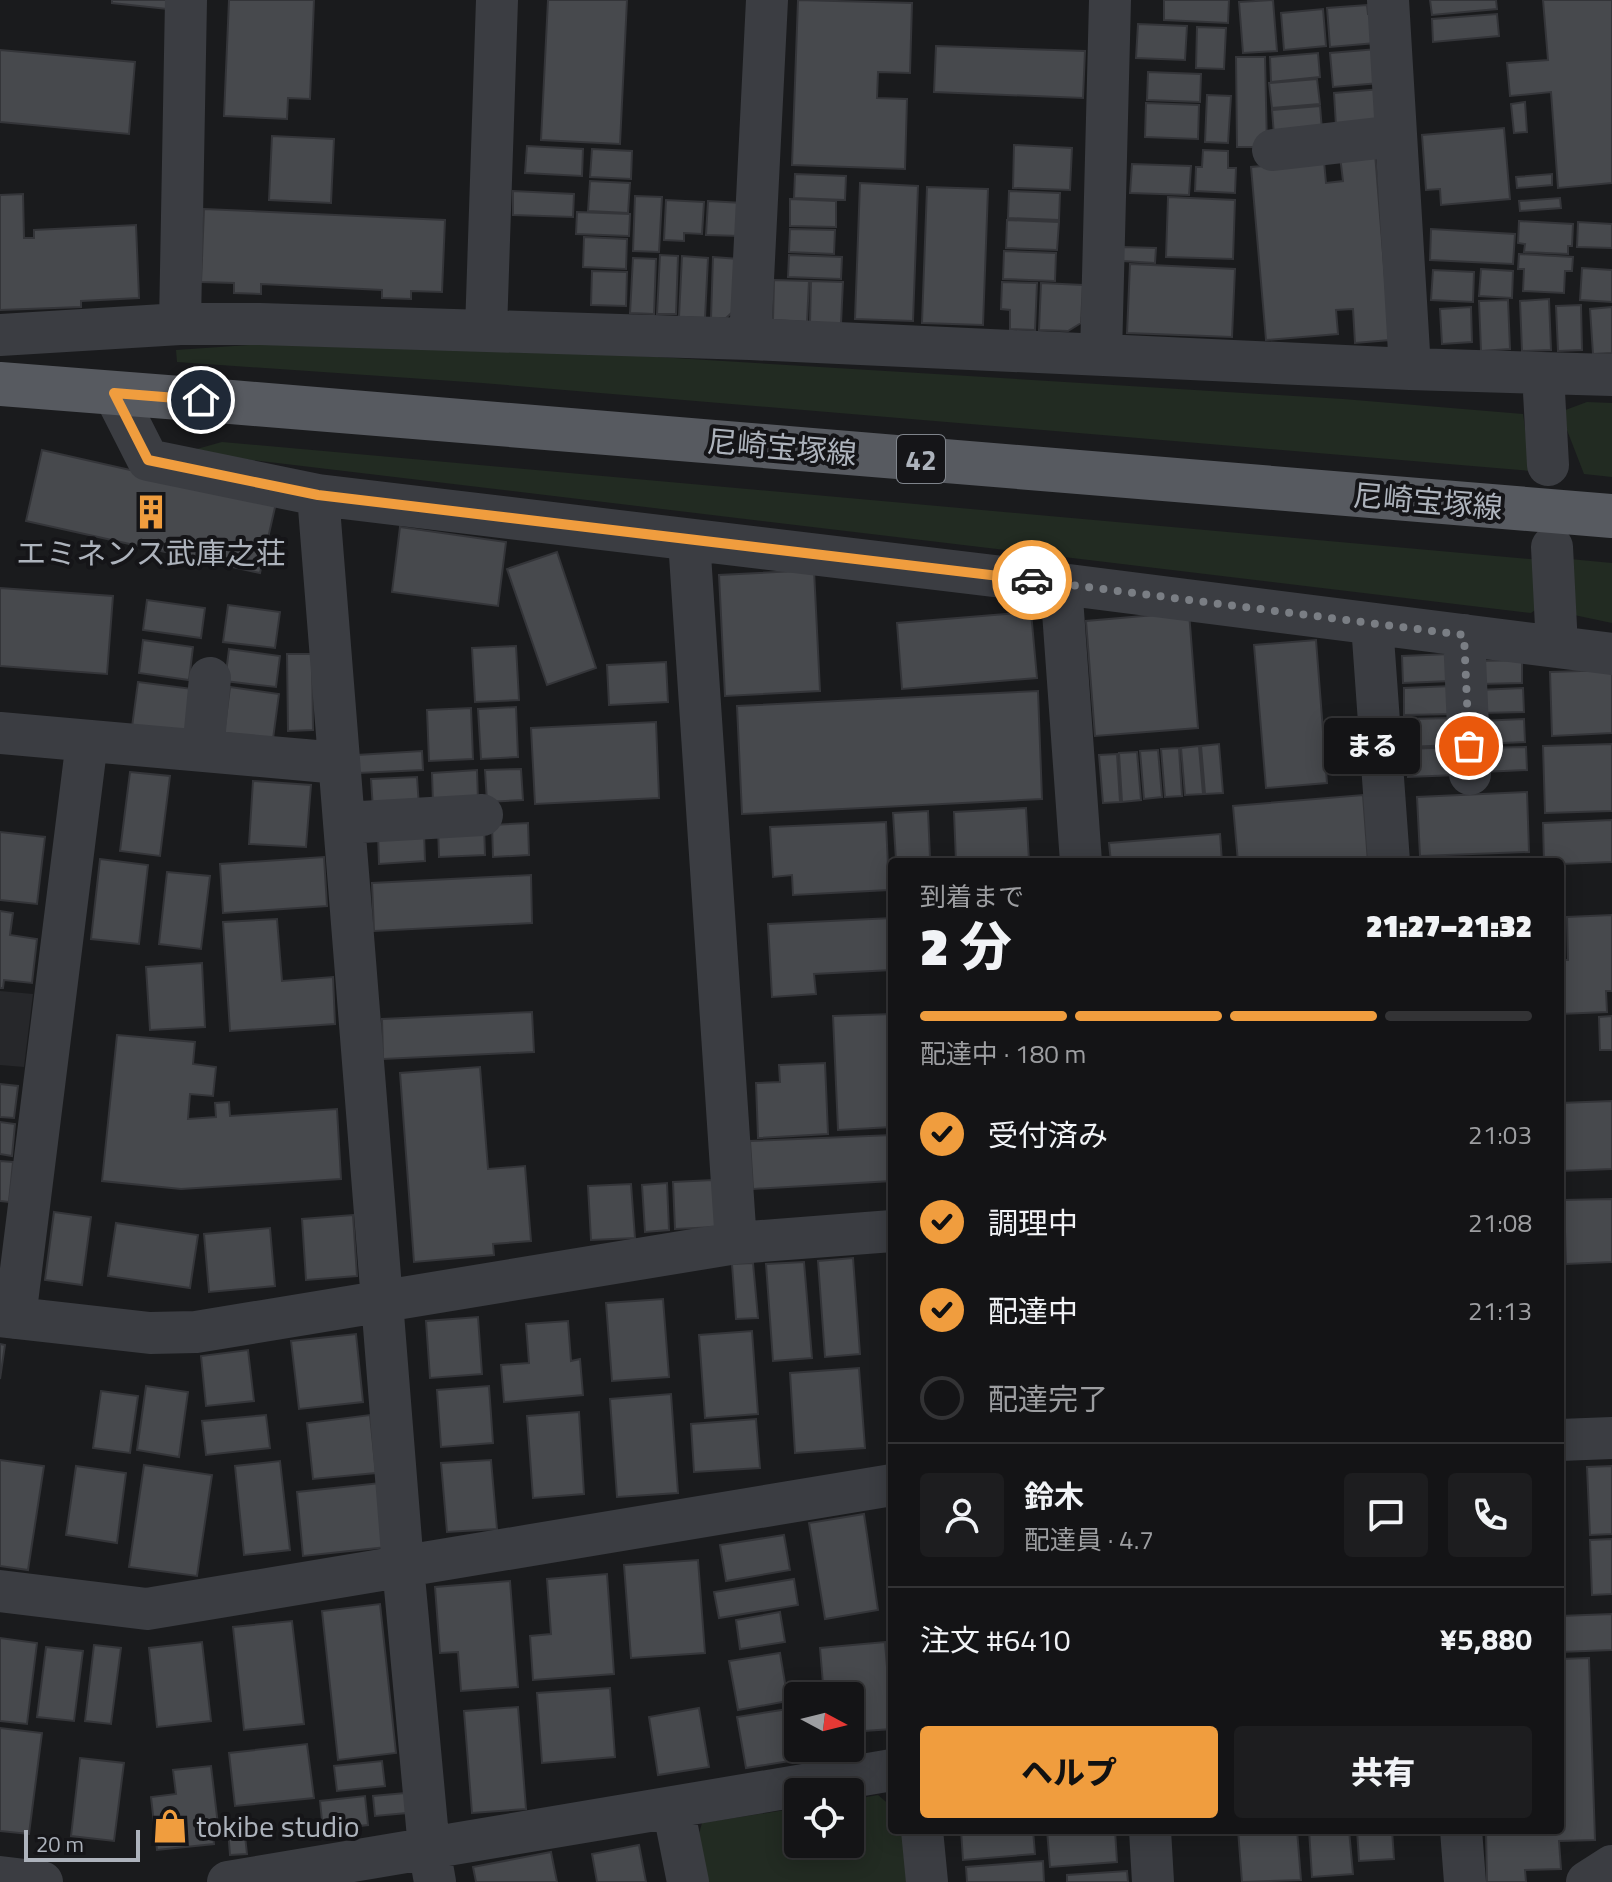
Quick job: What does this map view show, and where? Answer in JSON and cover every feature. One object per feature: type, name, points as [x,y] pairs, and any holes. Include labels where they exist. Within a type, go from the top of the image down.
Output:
[{"type":"main road","name":"尼崎宝塚線","points":[[0,384],[1612,516]]},
{"type":"street","points":[[180,324],[186,0]]},
{"type":"street","points":[[486,330],[497,0]]},
{"type":"street","points":[[750,339],[767,0]]},
{"type":"street","points":[[1101,355],[1110,0]]},
{"type":"street","points":[[1388,0],[1410,369]]},
{"type":"street","points":[[1273,150],[1396,136]]},
{"type":"street","points":[[0,335],[180,324],[260,324],[750,339],[1410,369],[1612,375]]},
{"type":"street","points":[[1543,374],[1548,465]]},
{"type":"street","points":[[114,393],[148,460],[318,495],[1612,654]]},
{"type":"street","points":[[318,495],[403,1566],[432,1865]]},
{"type":"street","points":[[689,540],[736,1243]]},
{"type":"street","points":[[1552,547],[1557,647]]},
{"type":"street","points":[[1061,584],[1081,858]]},
{"type":"street","points":[[1372,624],[1389,858]]},
{"type":"street","points":[[1464,635],[1470,774]]},
{"type":"street","points":[[203,751],[210,678]]},
{"type":"street","points":[[0,733],[339,763]]},
{"type":"street","points":[[87,741],[8,1317],[150,1333],[196,1332],[736,1243],[888,1231]]},
{"type":"street","points":[[344,823],[482,815]]},
{"type":"street","points":[[1564,1440],[1612,1438]]},
{"type":"street","points":[[0,1591],[147,1609],[888,1486]]},
{"type":"street","points":[[228,1882],[432,1865],[673,1807],[888,1771]]},
{"type":"street","points":[[673,1807],[688,1882]]},
{"type":"street","points":[[922,1834],[927,1882]]},
{"type":"street","points":[[1150,1834],[1153,1882]]},
{"type":"street","points":[[1461,1834],[1465,1882]]},
{"type":"street","points":[[1587,1882],[1612,1866]]},
{"type":"street","points":[[0,1877],[42,1882]]},
{"type":"shaded area","points":[[278,343],[609,354],[1343,399],[1523,414],[1531,471],[482,383],[177,362],[176,350]]},
{"type":"shaded area","points":[[1587,402],[1612,403],[1612,477],[1584,474],[1560,412]]},
{"type":"shaded area","points":[[222,442],[1541,560],[1542,605],[1531,613],[186,452]]},
{"type":"shaded area","points":[[1570,559],[1612,563],[1612,623],[1574,615]]},
{"type":"shaded area","points":[[0,991],[33,994],[24,1067],[0,1065]]},
{"type":"shaded area","points":[[878,1795],[888,1804],[888,1834],[905,1834],[909,1882],[700,1882],[694,1852],[702,1823],[784,1810],[784,1858],[864,1858],[864,1798]]},
{"type":"building","points":[[112,0],[168,0],[167,9],[112,3]]},
{"type":"building","points":[[229,0],[314,0],[310,99],[288,98],[287,119],[224,116]]},
{"type":"building","points":[[548,0],[627,0],[620,144],[541,140]]},
{"type":"building","points":[[798,0],[912,3],[910,73],[878,72],[877,98],[907,99],[905,169],[792,165]]},
{"type":"building","points":[[1164,0],[1229,0],[1228,23],[1164,20]]},
{"type":"building","points":[[1273,0],[1277,51],[1243,53],[1239,2]]},
{"type":"building","points":[[1430,0],[1496,0],[1497,9],[1432,15]]},
{"type":"building","points":[[1543,0],[1612,0],[1612,183],[1558,188],[1551,92],[1510,96],[1507,63],[1548,60]]},
{"type":"building","points":[[1367,5],[1368,14],[1374,14],[1376,43],[1330,47],[1327,8]]},
{"type":"building","points":[[1323,9],[1326,46],[1284,50],[1281,13]]},
{"type":"building","points":[[1497,14],[1499,36],[1433,42],[1432,19]]},
{"type":"building","points":[[1138,24],[1187,26],[1185,60],[1136,58]]},
{"type":"building","points":[[1197,27],[1226,28],[1224,69],[1196,68]]},
{"type":"building","points":[[936,46],[1085,51],[1083,98],[934,92]]},
{"type":"building","points":[[1377,49],[1380,83],[1333,87],[1330,53]]},
{"type":"building","points":[[0,50],[135,62],[129,134],[0,122]]},
{"type":"building","points":[[1318,53],[1320,77],[1271,82],[1270,57]]},
{"type":"building","points":[[1236,57],[1265,57],[1267,147],[1237,147]]},
{"type":"building","points":[[1148,72],[1201,74],[1200,102],[1147,100]]},
{"type":"building","points":[[1317,79],[1320,104],[1272,108],[1269,83]]},
{"type":"building","points":[[1381,89],[1384,122],[1336,126],[1334,93]]},
{"type":"building","points":[[1207,95],[1231,96],[1228,143],[1205,142]]},
{"type":"building","points":[[1525,102],[1527,132],[1514,133],[1511,104]]},
{"type":"building","points":[[1146,103],[1199,105],[1198,139],[1145,137]]},
{"type":"building","points":[[1320,106],[1322,130],[1274,135],[1272,110]]},
{"type":"building","points":[[1504,128],[1510,199],[1441,205],[1440,189],[1426,190],[1422,135]]},
{"type":"building","points":[[272,136],[334,139],[331,203],[269,200]]},
{"type":"building","points":[[1014,145],[1072,148],[1070,190],[1013,188]]},
{"type":"building","points":[[527,146],[583,149],[582,176],[525,173]]},
{"type":"building","points":[[592,149],[632,151],[631,179],[590,177]]},
{"type":"building","points":[[1203,150],[1228,151],[1228,168],[1236,168],[1235,193],[1195,191],[1196,167],[1202,167]]},
{"type":"building","points":[[1375,153],[1390,340],[1355,343],[1353,309],[1336,310],[1338,334],[1266,340],[1251,167],[1324,161],[1326,183],[1343,181],[1340,156]]},
{"type":"building","points":[[1132,164],[1191,166],[1189,195],[1130,193]]},
{"type":"building","points":[[795,174],[846,176],[845,200],[794,198]]},
{"type":"building","points":[[1552,174],[1552,185],[1517,188],[1516,177]]},
{"type":"building","points":[[590,181],[630,183],[628,213],[588,211]]},
{"type":"building","points":[[860,183],[918,186],[913,321],[855,319]]},
{"type":"building","points":[[927,187],[988,189],[983,325],[922,323]]},
{"type":"building","points":[[513,191],[574,194],[573,217],[513,215]]},
{"type":"building","points":[[1009,191],[1060,193],[1059,220],[1008,218]]},
{"type":"building","points":[[23,194],[24,238],[34,238],[34,230],[136,225],[139,298],[81,301],[81,307],[0,310],[0,195]]},
{"type":"building","points":[[635,196],[662,197],[659,252],[633,251]]},
{"type":"building","points":[[1168,197],[1235,200],[1233,259],[1166,257]]},
{"type":"building","points":[[1560,198],[1561,208],[1520,211],[1519,201]]},
{"type":"building","points":[[790,199],[836,201],[836,227],[790,226]]},
{"type":"building","points":[[666,200],[704,202],[702,234],[684,233],[684,241],[664,240]]},
{"type":"building","points":[[708,201],[743,203],[741,236],[706,235]]},
{"type":"building","points":[[204,209],[445,220],[442,292],[411,291],[411,299],[382,298],[382,290],[261,284],[261,294],[234,293],[234,283],[201,282]]},
{"type":"building","points":[[577,212],[630,214],[629,236],[576,234]]},
{"type":"building","points":[[1007,220],[1059,222],[1057,250],[1006,248]]},
{"type":"building","points":[[1519,221],[1573,224],[1572,246],[1568,246],[1568,254],[1524,252],[1525,244],[1518,243]]},
{"type":"building","points":[[1578,222],[1612,224],[1612,248],[1577,247]]},
{"type":"building","points":[[790,229],[835,230],[834,254],[789,252]]},
{"type":"building","points":[[1431,229],[1515,234],[1513,264],[1430,260]]},
{"type":"building","points":[[584,237],[627,239],[626,269],[583,267]]},
{"type":"building","points":[[1123,247],[1156,248],[1155,263],[1123,261]]},
{"type":"building","points":[[1004,251],[1056,253],[1055,281],[1003,279]]},
{"type":"building","points":[[1519,254],[1573,257],[1572,271],[1565,271],[1564,293],[1523,291],[1524,269],[1518,269]]},
{"type":"building","points":[[660,255],[678,256],[676,314],[657,314]]},
{"type":"building","points":[[789,255],[842,257],[841,279],[788,277]]},
{"type":"building","points":[[682,256],[708,258],[705,318],[679,317]]},
{"type":"building","points":[[713,257],[739,259],[738,307],[726,318],[711,318]]},
{"type":"building","points":[[633,258],[656,259],[654,314],[630,313]]},
{"type":"building","points":[[1130,264],[1235,269],[1232,337],[1127,333]]},
{"type":"building","points":[[1582,268],[1612,270],[1612,302],[1580,300]]},
{"type":"building","points":[[1481,269],[1513,271],[1512,298],[1479,296]]},
{"type":"building","points":[[1433,270],[1474,272],[1473,302],[1431,300]]},
{"type":"building","points":[[592,271],[627,272],[626,306],[591,305]]},
{"type":"building","points":[[774,280],[809,281],[807,322],[773,320]]},
{"type":"building","points":[[811,281],[843,282],[841,324],[810,323]]},
{"type":"building","points":[[1002,282],[1037,283],[1035,330],[1010,329],[1010,310],[1001,309]]},
{"type":"building","points":[[1041,283],[1083,285],[1081,323],[1068,331],[1039,330]]},
{"type":"building","points":[[1549,299],[1551,350],[1522,351],[1520,301]]},
{"type":"building","points":[[1508,300],[1510,349],[1481,351],[1479,301]]},
{"type":"building","points":[[1581,305],[1582,350],[1558,351],[1556,306]]},
{"type":"building","points":[[1471,307],[1472,342],[1442,344],[1440,309]]},
{"type":"building","points":[[1612,307],[1612,353],[1593,354],[1590,309]]},
{"type":"building","name":"エミネンス武庫之荘","points":[[42,450],[276,503],[260,573],[26,521]]},
{"type":"building","points":[[400,527],[506,542],[498,606],[392,592]]},
{"type":"building","points":[[557,552],[596,668],[547,685],[507,569]]},
{"type":"building","points":[[814,570],[820,691],[725,696],[719,575]]},
{"type":"building","points":[[0,588],[113,596],[107,674],[0,666]]},
{"type":"building","points":[[147,600],[205,608],[201,638],[143,630]]},
{"type":"building","points":[[228,605],[280,612],[275,648],[223,642]]},
{"type":"building","points":[[1031,612],[1037,678],[902,689],[897,623]]},
{"type":"building","points":[[1189,612],[1198,728],[1095,736],[1086,621]]},
{"type":"building","points":[[143,640],[193,647],[189,680],[139,673]]},
{"type":"building","points":[[1316,640],[1327,783],[1266,788],[1254,645]]},
{"type":"building","points":[[516,646],[519,700],[475,702],[472,648]]},
{"type":"building","points":[[229,649],[280,656],[276,687],[225,681]]},
{"type":"building","points":[[287,654],[312,654],[313,730],[288,731]]},
{"type":"building","points":[[1450,654],[1451,681],[1403,683],[1402,656]]},
{"type":"building","points":[[1522,660],[1522,683],[1478,684],[1477,661]]},
{"type":"building","points":[[666,662],[668,702],[609,705],[607,665]]},
{"type":"building","points":[[1612,670],[1612,733],[1552,736],[1550,672]]},
{"type":"building","points":[[138,682],[193,689],[187,734],[132,727]]},
{"type":"building","points":[[1452,686],[1453,714],[1404,715],[1404,688]]},
{"type":"building","points":[[230,687],[279,694],[273,739],[224,733]]},
{"type":"building","points":[[1523,688],[1524,712],[1480,713],[1478,690]]},
{"type":"building","points":[[1038,691],[1042,799],[742,814],[737,706]]},
{"type":"building","points":[[516,707],[518,757],[481,759],[478,709]]},
{"type":"building","points":[[471,708],[473,759],[429,761],[427,710]]},
{"type":"building","points":[[1454,718],[1455,745],[1406,747],[1406,719]]},
{"type":"building","points":[[1524,719],[1525,742],[1480,744],[1479,721]]},
{"type":"building","points":[[656,722],[659,798],[535,804],[531,728]]},
{"type":"building","points":[[1219,744],[1223,793],[1205,794],[1201,746]]},
{"type":"building","points":[[1612,744],[1612,811],[1545,813],[1543,746]]},
{"type":"building","points":[[1199,746],[1203,794],[1185,795],[1181,748]]},
{"type":"building","points":[[1456,747],[1457,775],[1408,777],[1407,749]]},
{"type":"building","points":[[1526,747],[1527,770],[1482,772],[1481,748]]},
{"type":"building","points":[[1179,748],[1182,796],[1165,797],[1161,749]]},
{"type":"building","points":[[1158,750],[1162,797],[1144,799],[1140,751]]},
{"type":"building","points":[[422,751],[423,770],[358,773],[357,755]]},
{"type":"building","points":[[1137,752],[1141,800],[1122,802],[1119,753]]},
{"type":"building","points":[[1117,754],[1120,802],[1103,803],[1099,755]]},
{"type":"building","points":[[521,769],[523,800],[487,802],[485,770]]},
{"type":"building","points":[[477,770],[478,801],[433,803],[432,773]]},
{"type":"building","points":[[130,772],[170,776],[160,856],[120,851]]},
{"type":"building","points":[[417,777],[419,807],[373,809],[371,779]]},
{"type":"building","points":[[253,781],[311,785],[306,847],[249,844]]},
{"type":"building","points":[[1527,792],[1529,852],[1420,856],[1417,797]]},
{"type":"building","points":[[1363,795],[1368,858],[1238,858],[1233,806]]},
{"type":"building","points":[[1026,808],[1029,858],[956,858],[954,812]]},
{"type":"building","points":[[928,811],[930,858],[896,858],[893,813]]},
{"type":"building","points":[[1612,820],[1612,862],[1564,864],[1564,858],[1544,858],[1543,823]]},
{"type":"building","points":[[886,822],[888,890],[793,895],[792,875],[773,877],[770,827]]},
{"type":"building","points":[[528,823],[529,855],[493,857],[492,825]]},
{"type":"building","points":[[484,825],[485,855],[439,857],[438,827]]},
{"type":"building","points":[[0,832],[45,837],[37,904],[0,900]]},
{"type":"building","points":[[424,832],[425,861],[379,864],[378,834]]},
{"type":"building","points":[[1220,834],[1222,858],[1111,858],[1109,843]]},
{"type":"building","points":[[324,857],[327,906],[223,913],[220,864]]},
{"type":"building","points":[[100,859],[148,865],[139,944],[91,939]]},
{"type":"building","points":[[167,872],[210,876],[201,949],[159,944]]},
{"type":"building","points":[[531,875],[532,923],[374,931],[372,883]]},
{"type":"building","points":[[0,911],[13,913],[10,935],[37,939],[32,983],[4,980],[3,988],[0,988]]},
{"type":"building","points":[[1612,915],[1612,991],[1606,991],[1607,1012],[1564,1014],[1567,917]]},
{"type":"building","points":[[888,918],[888,970],[814,974],[816,994],[772,997],[768,924]]},
{"type":"building","points":[[277,919],[282,981],[333,977],[335,1024],[230,1031],[223,922]]},
{"type":"building","points":[[202,963],[205,1027],[150,1030],[146,967]]},
{"type":"building","points":[[532,1012],[534,1052],[383,1059],[382,1019]]},
{"type":"building","points":[[888,1014],[888,1127],[838,1130],[833,1016]]},
{"type":"building","points":[[1612,1016],[1612,1050],[1600,1050],[1599,1017]]},
{"type":"building","points":[[117,1035],[195,1042],[193,1064],[216,1067],[213,1096],[190,1094],[188,1119],[216,1117],[215,1103],[229,1102],[230,1116],[337,1109],[341,1179],[181,1189],[102,1181]]},
{"type":"building","points":[[825,1063],[828,1134],[758,1138],[756,1083],[780,1082],[779,1065]]},
{"type":"building","points":[[480,1067],[488,1169],[525,1166],[531,1241],[493,1244],[494,1255],[414,1262],[400,1073]]},
{"type":"building","points":[[0,1084],[18,1086],[14,1118],[0,1117]]},
{"type":"building","points":[[1612,1101],[1612,1169],[1564,1171],[1564,1103]]},
{"type":"building","points":[[0,1122],[15,1124],[12,1156],[0,1154]]},
{"type":"building","points":[[888,1135],[888,1181],[753,1189],[750,1141]]},
{"type":"building","points":[[0,1161],[13,1162],[9,1202],[0,1201]]},
{"type":"building","points":[[713,1180],[716,1227],[675,1229],[673,1182]]},
{"type":"building","points":[[667,1183],[669,1230],[645,1232],[642,1185]]},
{"type":"building","points":[[631,1184],[635,1238],[591,1240],[588,1186]]},
{"type":"building","points":[[1612,1199],[1612,1262],[1566,1264],[1564,1200]]},
{"type":"building","points":[[54,1212],[91,1217],[82,1285],[45,1280]]},
{"type":"building","points":[[353,1215],[357,1276],[306,1280],[302,1219]]},
{"type":"building","points":[[116,1223],[198,1235],[190,1288],[108,1276]]},
{"type":"building","points":[[270,1228],[275,1286],[209,1292],[204,1234]]},
{"type":"building","points":[[853,1258],[860,1354],[825,1357],[818,1261]]},
{"type":"building","points":[[804,1262],[812,1358],[773,1361],[766,1264]]},
{"type":"building","points":[[753,1263],[758,1318],[736,1319],[732,1264]]},
{"type":"building","points":[[663,1299],[669,1377],[612,1381],[606,1303]]},
{"type":"building","points":[[478,1317],[482,1374],[430,1378],[426,1321]]},
{"type":"building","points":[[568,1321],[571,1361],[580,1359],[583,1395],[504,1402],[501,1365],[529,1363],[526,1324]]},
{"type":"building","points":[[752,1331],[758,1414],[705,1418],[699,1335]]},
{"type":"building","points":[[356,1334],[363,1402],[299,1409],[291,1341]]},
{"type":"building","points":[[0,1344],[5,1345],[0,1379]]},
{"type":"building","points":[[248,1350],[254,1401],[206,1406],[201,1356]]},
{"type":"building","points":[[859,1368],[865,1448],[795,1453],[790,1373]]},
{"type":"building","points":[[146,1386],[188,1392],[179,1457],[137,1450]]},
{"type":"building","points":[[489,1386],[493,1443],[441,1447],[437,1390]]},
{"type":"building","points":[[101,1391],[138,1396],[130,1453],[93,1448]]},
{"type":"building","points":[[671,1394],[678,1493],[617,1497],[610,1399]]},
{"type":"building","points":[[579,1412],[584,1494],[533,1498],[527,1416]]},
{"type":"building","points":[[266,1415],[270,1448],[206,1455],[202,1421]]},
{"type":"building","points":[[370,1415],[376,1473],[313,1479],[307,1423]]},
{"type":"building","points":[[756,1419],[760,1468],[694,1472],[691,1424]]},
{"type":"building","points":[[0,1460],[44,1466],[28,1570],[0,1566]]},
{"type":"building","points":[[491,1460],[497,1529],[447,1532],[441,1463]]},
{"type":"building","points":[[280,1461],[290,1550],[244,1555],[235,1466]]},
{"type":"building","points":[[144,1465],[212,1475],[197,1576],[129,1567]]},
{"type":"building","points":[[76,1466],[126,1473],[117,1543],[66,1535]]},
{"type":"building","points":[[1612,1466],[1612,1534],[1590,1535],[1587,1467]]},
{"type":"building","points":[[380,1483],[387,1547],[303,1556],[297,1492]]},
{"type":"building","points":[[864,1514],[878,1610],[825,1619],[809,1523]]},
{"type":"building","points":[[784,1535],[790,1570],[726,1581],[720,1545]]},
{"type":"building","points":[[1612,1539],[1612,1594],[1592,1595],[1590,1540]]},
{"type":"building","points":[[698,1560],[705,1653],[631,1658],[624,1565]]},
{"type":"building","points":[[607,1574],[614,1674],[533,1680],[530,1636],[551,1634],[547,1579]]},
{"type":"building","points":[[794,1579],[798,1605],[719,1618],[714,1592]]},
{"type":"building","points":[[510,1581],[518,1687],[461,1691],[458,1652],[440,1653],[435,1587]]},
{"type":"building","points":[[380,1604],[396,1753],[338,1760],[322,1611]]},
{"type":"building","points":[[780,1612],[785,1642],[740,1649],[736,1620]]},
{"type":"building","points":[[1612,1614],[1612,1650],[1564,1652],[1564,1616]]},
{"type":"building","points":[[292,1621],[304,1724],[244,1730],[233,1627]]},
{"type":"building","points":[[0,1638],[37,1643],[27,1724],[0,1721]]},
{"type":"building","points":[[202,1642],[211,1721],[157,1727],[149,1648]]},
{"type":"building","points":[[885,1642],[888,1729],[864,1731],[864,1682],[823,1682],[820,1648]]},
{"type":"building","points":[[94,1645],[121,1648],[111,1724],[85,1721]]},
{"type":"building","points":[[46,1647],[83,1651],[74,1721],[37,1717]]},
{"type":"building","points":[[780,1653],[785,1682],[784,1702],[738,1710],[729,1661]]},
{"type":"building","points":[[1589,1658],[1595,1840],[1559,1841],[1561,1869],[1525,1870],[1526,1882],[1487,1882],[1486,1834],[1564,1834],[1564,1659]]},
{"type":"building","points":[[610,1688],[615,1757],[542,1763],[537,1693]]},
{"type":"building","points":[[518,1707],[526,1809],[472,1813],[464,1711]]},
{"type":"building","points":[[699,1708],[709,1767],[658,1775],[649,1717]]},
{"type":"building","points":[[784,1710],[784,1762],[746,1768],[737,1717]]},
{"type":"building","points":[[0,1728],[42,1733],[29,1834],[0,1831]]},
{"type":"building","points":[[307,1744],[314,1798],[235,1806],[229,1753]]},
{"type":"building","points":[[80,1758],[124,1763],[114,1841],[71,1836]]},
{"type":"building","points":[[382,1761],[385,1786],[337,1791],[334,1766]]},
{"type":"building","points":[[211,1766],[218,1825],[212,1826],[214,1844],[157,1850],[151,1797],[176,1794],[173,1770]]},
{"type":"building","points":[[405,1793],[407,1813],[375,1816],[373,1796]]},
{"type":"building","points":[[365,1796],[368,1825],[323,1830],[320,1801]]},
{"type":"building","points":[[244,1827],[247,1854],[230,1855],[228,1829]]},
{"type":"building","points":[[961,1834],[1033,1834],[1035,1854],[963,1860]]},
{"type":"building","points":[[1047,1834],[1115,1834],[1117,1862],[1050,1867]]},
{"type":"building","points":[[1238,1834],[1297,1834],[1301,1880],[1242,1882]]},
{"type":"building","points":[[1309,1834],[1349,1834],[1353,1874],[1312,1877]]},
{"type":"building","points":[[1357,1834],[1392,1834],[1394,1859],[1359,1861]]},
{"type":"building","points":[[639,1845],[646,1882],[597,1882],[592,1854]]},
{"type":"building","points":[[551,1852],[557,1882],[476,1882],[473,1867]]},
{"type":"building","points":[[1043,1861],[1044,1882],[967,1882],[966,1867]]},
{"type":"building","points":[[1127,1871],[1128,1882],[1067,1882],[1067,1875]]},
{"type":"way so far","points":[[1032,580],[1464,635],[1469,746]]},
{"type":"place","name":"エミネンス武庫之荘","points":[[151,512]]},
{"type":"place","name":"まる","points":[[1469,746]]},
{"type":"place","name":"tokibe studio","points":[[170,1826]]},
{"type":"route","points":[[201,400],[114,393],[148,460],[318,495],[1032,580]]}]
